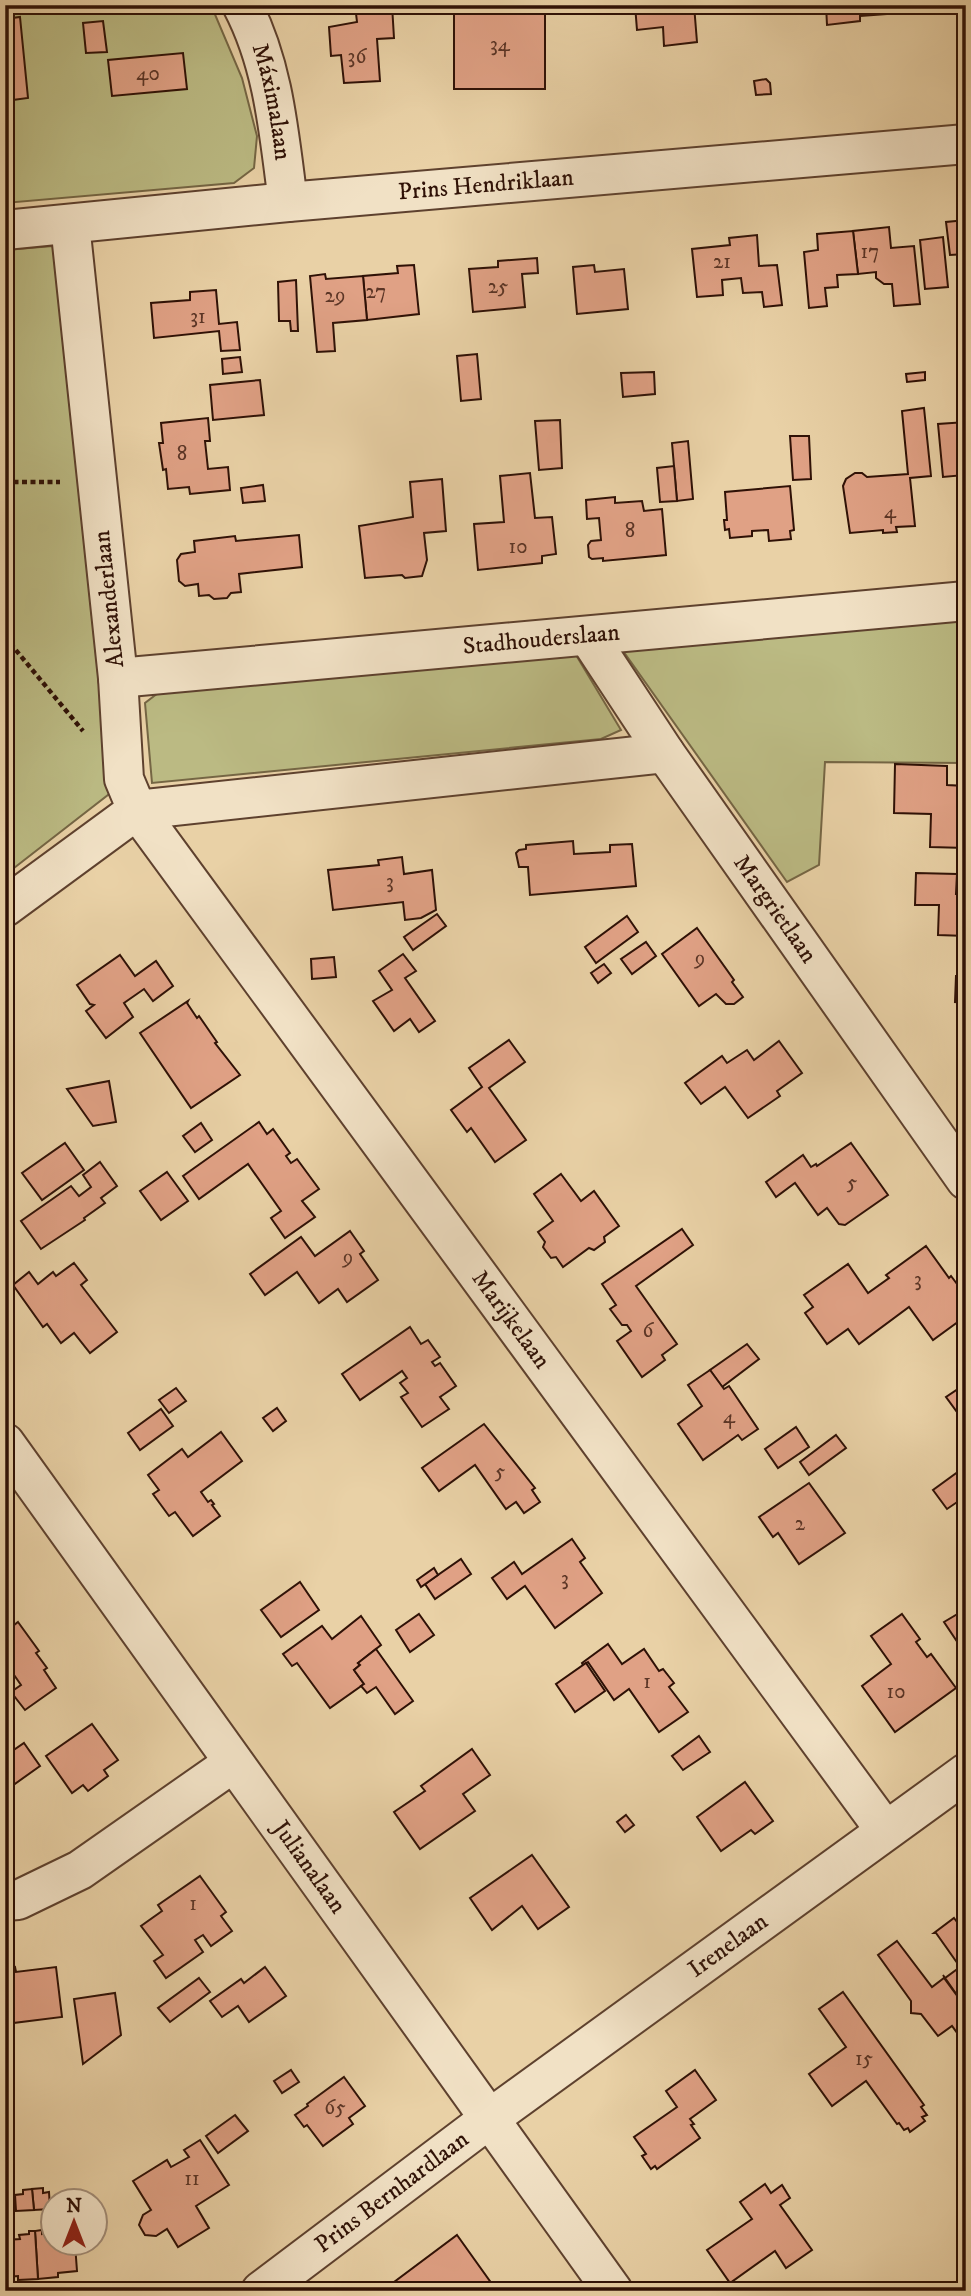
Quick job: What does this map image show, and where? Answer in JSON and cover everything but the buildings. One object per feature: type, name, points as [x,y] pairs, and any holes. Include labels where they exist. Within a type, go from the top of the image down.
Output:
[{"type":"street","name":"Máximalaan","points":[[242,5],[252,24],[270,76],[288,202]]},
{"type":"street","name":"Prins Hendriklaan","points":[[5,230],[288,202],[966,144]]},
{"type":"street","name":"Alexanderlaan","points":[[70,224],[130,794]]},
{"type":"street","name":"Stadhouderslaan","points":[[117,678],[966,601]]},
{"type":"street","name":"Margrietlaan","points":[[588,636],[665,753],[965,1176]]},
{"type":"street","points":[[5,907],[130,794],[665,753]]},
{"type":"street","name":"Marijkelaan","points":[[130,794],[885,1830]]},
{"type":"street","name":"Julianalaan","points":[[5,1443],[613,2291]]},
{"type":"street","points":[[5,1901],[18,1899],[80,1870],[233,1762]]},
{"type":"street","name":"Irenelaan","points":[[489,2119],[966,1773]]},
{"type":"street","name":"Prins Bernhardlaan","points":[[261,2291],[489,2119]]},
{"type":"path","points":[[5,482],[96,482]]},
{"type":"path","points":[[5,637],[130,794]]},
{"type":"shaded area","points":[[5,5],[211,5],[242,78],[257,136],[254,168],[234,183],[5,203]]},
{"type":"shaded area","points":[[53,246],[102,711],[113,791],[5,875],[5,250]]},
{"type":"shaded area","points":[[966,618],[966,763],[825,762],[819,865],[787,882],[621,648]]},
{"type":"shaded area","points":[[576,655],[621,730],[601,739],[152,783],[145,703],[162,690]]}]
